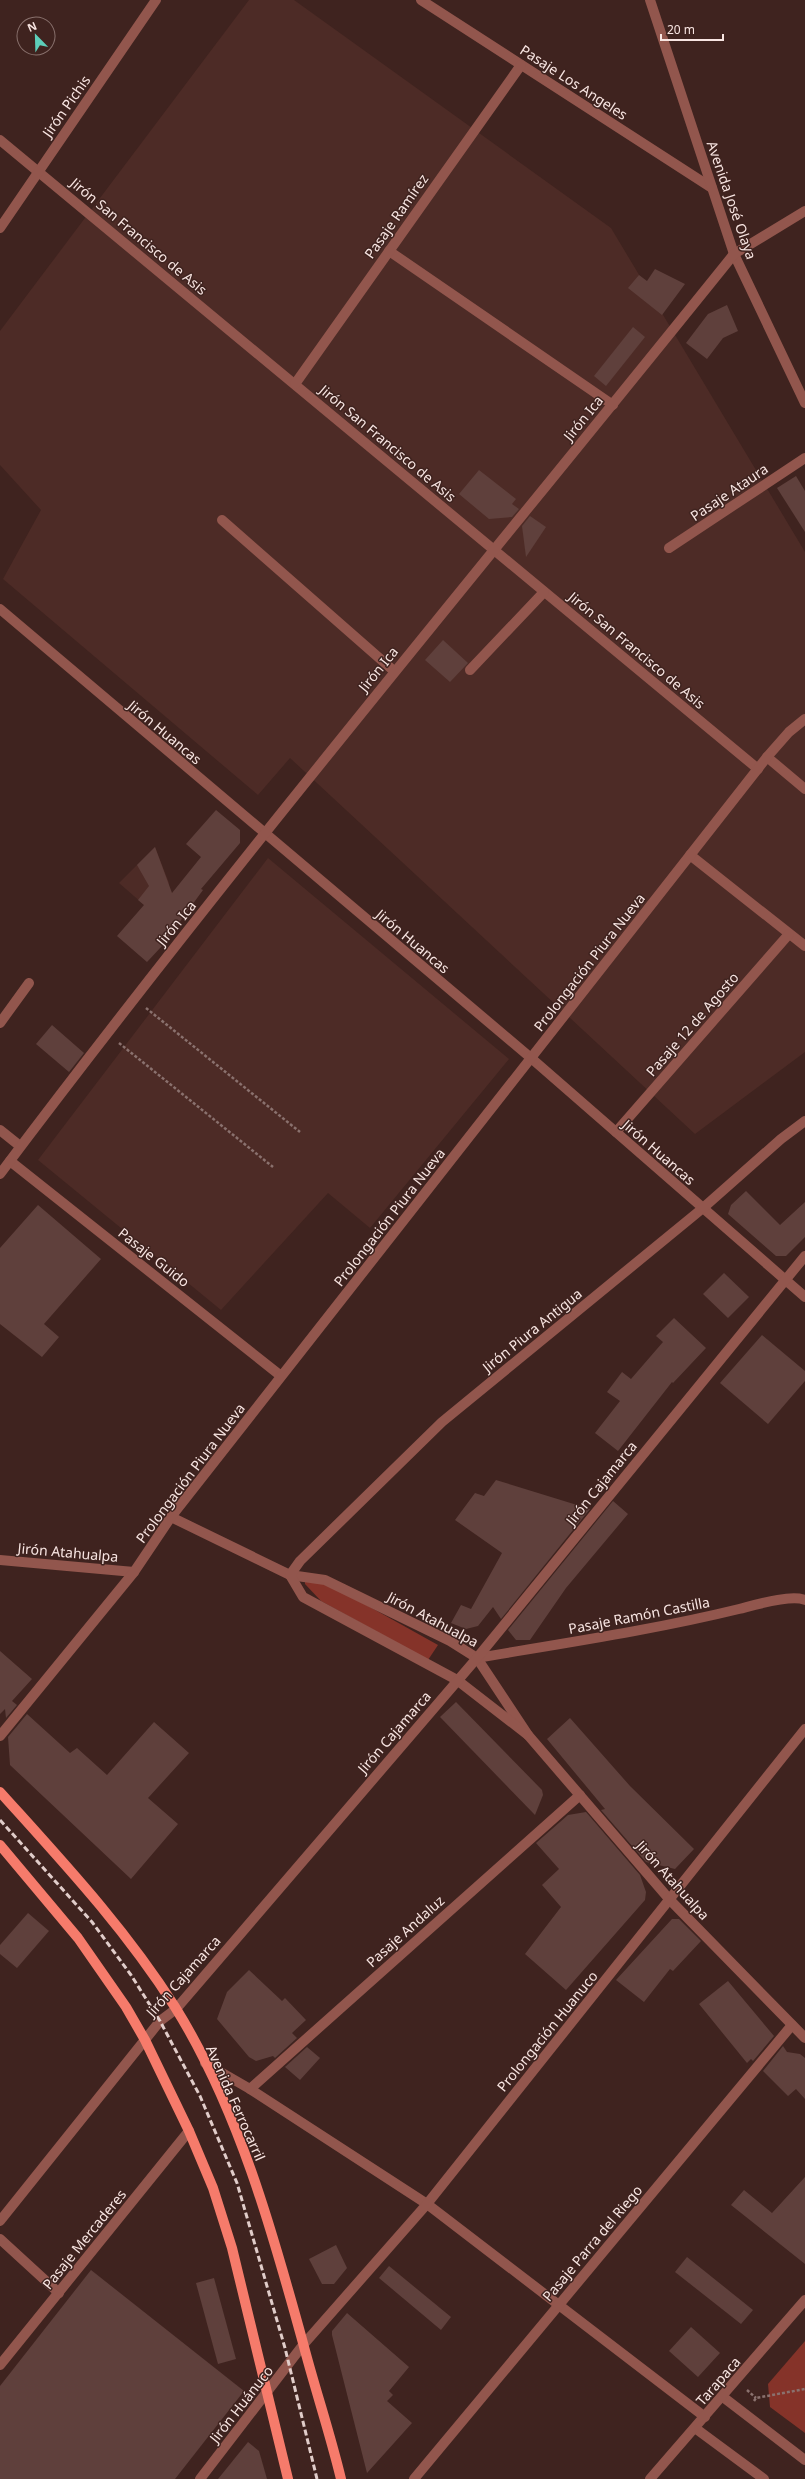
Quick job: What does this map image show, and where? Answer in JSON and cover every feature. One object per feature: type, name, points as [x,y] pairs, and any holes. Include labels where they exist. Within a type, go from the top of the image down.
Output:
[{"type":"main road","name":"Avenida Ferrocarril","points":[[0,1792],[119,1926],[176,2009],[205,2063],[234,2128],[269,2222],[341,2479]]},
{"type":"main road","points":[[0,1845],[78,1938],[126,2007],[145,2040],[189,2131],[213,2188],[232,2248],[288,2479]]},
{"type":"street","name":"Jirón Pichis","points":[[0,228],[156,0]]},
{"type":"street","name":"Pasaje Los Angeles","points":[[421,0],[712,188]]},
{"type":"street","name":"Avenida José Olaya","points":[[650,0],[734,254],[805,403]]},
{"type":"street","name":"Pasaje Ramírez","points":[[295,384],[521,65]]},
{"type":"street","name":"Jirón San Francisco de Asis","points":[[0,140],[758,769]]},
{"type":"street","name":"Jirón Ica","points":[[0,1174],[134,998],[394,671],[613,405],[734,254],[805,211]]},
{"type":"street","points":[[388,251],[613,405]]},
{"type":"street","name":"Pasaje Ataura","points":[[669,548],[805,458]]},
{"type":"street","points":[[222,520],[394,671]]},
{"type":"street","points":[[470,670],[544,592]]},
{"type":"street","name":"Jirón Huancas","points":[[0,609],[264,835],[531,1058],[805,1297]]},
{"type":"street","name":"Prolongación Piura Nueva","points":[[0,1736],[134,1572],[171,1517],[767,757],[789,732],[805,719]]},
{"type":"street","points":[[767,757],[805,789]]},
{"type":"street","points":[[690,855],[805,946]]},
{"type":"street","name":"Pasaje 12 de Agosto","points":[[616,1132],[789,934]]},
{"type":"street","points":[[0,1023],[29,983]]},
{"type":"street","name":"Jirón Piura Antigua","points":[[290,1575],[300,1561],[442,1422],[702,1208],[781,1139],[805,1121]]},
{"type":"street","points":[[0,1130],[20,1146]]},
{"type":"street","name":"Pasaje Guido","points":[[10,1161],[281,1376]]},
{"type":"street","name":"Jirón Cajamarca","points":[[0,2221],[160,2021],[176,2009],[477,1658],[805,1256]]},
{"type":"street","name":"Jirón Atahualpa","points":[[171,1517],[290,1575],[325,1580],[450,1641],[477,1658],[528,1734],[670,1900],[805,2038]]},
{"type":"street","name":"Jirón Atahualpa","points":[[0,1560],[134,1572]]},
{"type":"street","name":"Jirón Atahualpa","points":[[290,1575],[304,1597],[457,1680],[528,1734]]},
{"type":"street","name":"Pasaje Ramón Castilla","points":[[477,1658],[681,1623],[762,1603],[786,1599],[805,1600]]},
{"type":"street","name":"Prolongación Huanuco","points":[[303,2345],[427,2204],[805,1729]]},
{"type":"street","name":"Pasaje Andaluz","points":[[250,2088],[580,1795]]},
{"type":"street","name":"Pasaje Parra del Riego","points":[[414,2479],[792,2025]]},
{"type":"street","points":[[205,2063],[250,2088],[427,2204],[705,2417]]},
{"type":"street","name":"Pasaje Mercaderes","points":[[0,2365],[189,2131]]},
{"type":"street","points":[[0,2239],[58,2293]]},
{"type":"street","name":"Tarapaca","points":[[650,2479],[723,2397],[805,2300]]},
{"type":"street","name":"Jirón Huánuco","points":[[200,2479],[267,2395],[303,2345]]},
{"type":"street","points":[[723,2397],[805,2460]]},
{"type":"street","points":[[695,2428],[764,2479]]},
{"type":"path","points":[[134,998],[300,1132]]},
{"type":"path","points":[[107,1033],[273,1167]]},
{"type":"path","points":[[744,2413],[756,2398],[805,2389]]},
{"type":"shaded area","points":[[249,0],[294,0],[611,228],[805,552],[805,1052],[695,1134],[290,758],[258,795],[3,579],[41,510],[0,465],[0,331]]},
{"type":"shaded area","points":[[155,847],[169,883],[159,895],[173,930],[119,883]]},
{"type":"shaded area","points":[[268,858],[509,1059],[370,1228],[328,1193],[221,1310],[38,1160]]},
{"type":"shaded area","points":[[305,1580],[325,1582],[438,1645],[428,1660],[321,1601],[305,1584]]},
{"type":"shaded area","points":[[805,2341],[805,2433],[770,2407],[768,2384]]},
{"type":"building","points":[[655,269],[685,284],[662,315],[628,288],[639,275],[647,281]]},
{"type":"building","points":[[727,305],[738,331],[723,338],[707,359],[686,343],[708,314]]},
{"type":"building","points":[[633,327],[645,337],[606,386],[594,376]]},
{"type":"building","points":[[479,470],[516,499],[512,504],[519,509],[512,517],[489,519],[459,494]]},
{"type":"building","points":[[796,476],[805,491],[805,532],[777,488]]},
{"type":"building","points":[[530,516],[546,527],[526,557],[522,526]]},
{"type":"building","points":[[443,640],[468,663],[450,682],[425,660]]},
{"type":"building","points":[[216,810],[240,830],[240,843],[201,889],[203,890],[162,946],[147,962],[117,936],[144,905],[138,900],[149,886],[137,865],[155,847],[172,893],[201,857],[186,844]]},
{"type":"building","points":[[52,1025],[84,1053],[69,1072],[36,1044]]},
{"type":"building","points":[[746,1191],[780,1225],[805,1202],[805,1237],[786,1256],[776,1256],[728,1214],[731,1205]]},
{"type":"building","points":[[38,1205],[101,1259],[44,1324],[59,1337],[42,1357],[0,1324],[0,1248]]},
{"type":"building","points":[[724,1273],[749,1297],[728,1318],[703,1294]]},
{"type":"building","points":[[674,1318],[706,1348],[673,1383],[672,1382],[618,1451],[595,1433],[620,1401],[607,1392],[622,1372],[631,1379],[663,1342],[656,1336]]},
{"type":"building","points":[[762,1335],[805,1371],[805,1381],[768,1424],[720,1383]]},
{"type":"building","points":[[496,1480],[590,1509],[501,1619],[493,1607],[478,1626],[466,1629],[451,1623],[461,1605],[471,1609],[502,1553],[455,1520],[475,1493],[484,1496]]},
{"type":"building","points":[[613,1501],[628,1514],[566,1588],[530,1640],[516,1640],[508,1630]]},
{"type":"building","points":[[0,1651],[32,1679],[12,1701],[17,1705],[6,1718],[5,1709],[0,1714]]},
{"type":"building","points":[[456,1702],[542,1790],[543,1795],[535,1815],[440,1717]]},
{"type":"building","points":[[27,1714],[70,1753],[77,1748],[107,1775],[154,1722],[189,1753],[148,1798],[178,1824],[131,1879],[10,1765],[8,1737]]},
{"type":"building","points":[[570,1718],[630,1786],[694,1849],[675,1869],[646,1862],[601,1810],[605,1809],[547,1739]]},
{"type":"building","points":[[586,1812],[640,1875],[646,1892],[645,1900],[566,1990],[525,1954],[561,1907],[542,1885],[559,1869],[536,1843],[568,1815]]},
{"type":"building","points":[[28,1913],[49,1931],[17,1968],[0,1954],[0,1945]]},
{"type":"building","points":[[672,1919],[679,1919],[701,1941],[673,1971],[670,1969],[644,2002],[616,1980]]},
{"type":"building","points":[[249,1970],[282,2001],[285,1998],[306,2020],[292,2033],[297,2038],[275,2058],[273,2056],[256,2061],[249,2057],[217,2019],[227,1992]]},
{"type":"building","points":[[728,1981],[774,2036],[753,2061],[751,2059],[747,2063],[699,2004]]},
{"type":"building","points":[[783,2046],[787,2052],[800,2054],[805,2058],[805,2099],[796,2089],[788,2096],[763,2071]]},
{"type":"building","points":[[307,2047],[320,2058],[300,2080],[285,2067]]},
{"type":"building","points":[[805,2177],[805,2264],[731,2205],[744,2190],[772,2213]]},
{"type":"building","points":[[336,2245],[347,2268],[334,2284],[322,2284],[309,2259]]},
{"type":"building","points":[[687,2257],[753,2310],[741,2324],[675,2272]]},
{"type":"building","points":[[389,2266],[451,2317],[441,2330],[379,2278]]},
{"type":"building","points":[[91,2270],[244,2391],[175,2479],[0,2479],[0,2386]]},
{"type":"building","points":[[214,2278],[236,2359],[218,2364],[196,2283]]},
{"type":"building","points":[[347,2313],[409,2367],[389,2391],[393,2395],[387,2401],[412,2423],[367,2473],[332,2335],[332,2331]]},
{"type":"building","points":[[691,2327],[720,2353],[698,2377],[669,2351]]},
{"type":"building","points":[[248,2442],[259,2451],[267,2479],[218,2479]]},
{"type":"railway","points":[[0,1820],[92,1922],[131,1975],[160,2021],[200,2096],[237,2183],[285,2348],[317,2479]]}]
